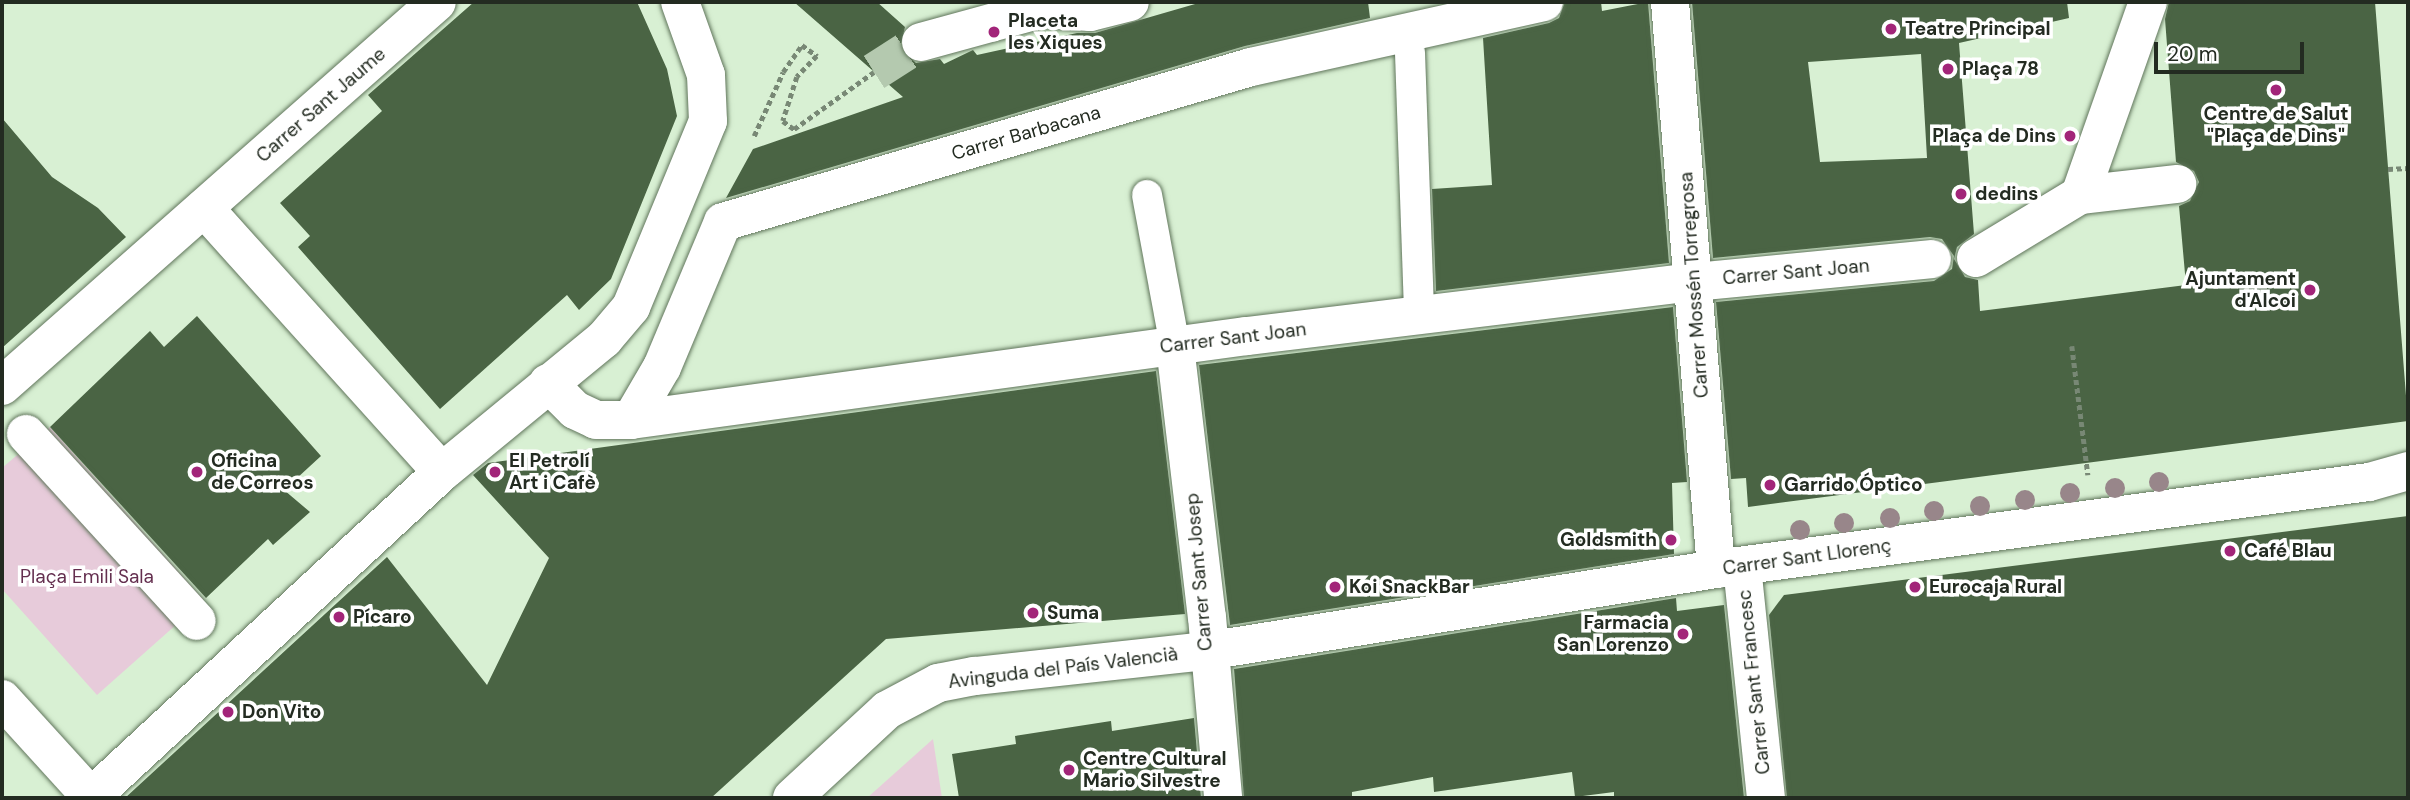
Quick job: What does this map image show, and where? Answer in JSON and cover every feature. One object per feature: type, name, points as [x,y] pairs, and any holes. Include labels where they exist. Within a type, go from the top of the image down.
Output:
[{"type":"street","name":"Carrer Sant Jaume","points":[[204,208],[437,2]]},
{"type":"street","points":[[2,699],[91,798],[442,472],[604,339],[631,307],[701,140],[710,96],[680,2]]},
{"type":"street","points":[[921,42],[1046,5],[1090,12],[1130,2]]},
{"type":"street","name":"Carrer Barbacana","points":[[631,420],[662,367],[723,222],[1251,67],[1544,2]]},
{"type":"street","name":"Carrer Mossén Torregrosa","points":[[1670,2],[1694,282],[1729,567]]},
{"type":"street","points":[[2080,195],[2148,2]]},
{"type":"street","points":[[1976,258],[2080,195],[2177,184]]},
{"type":"street","points":[[2,386],[204,208],[442,472]]},
{"type":"street","name":"Carrer Sant Joan","points":[[548,383],[575,410],[596,419],[631,420],[1175,346],[1694,282],[1933,259]]},
{"type":"street","name":"Carrer Sant Josep","points":[[1175,346],[1206,605],[1207,651],[1223,798]]},
{"type":"street","points":[[26,434],[197,621]]},
{"type":"street","name":"Carrer Sant Llorenç","points":[[1207,651],[1729,567],[2369,482],[2408,471]]},
{"type":"street","name":"Carrer Sant Francesc","points":[[1729,567],[1766,798]]},
{"type":"street","name":"Avinguda del País Valencià","points":[[792,798],[887,710],[939,683],[1207,651]]},
{"type":"lane","points":[[1410,53],[1419,316]]},
{"type":"lane","points":[[1147,195],[1175,346]]},
{"type":"path","points":[[701,140],[754,137],[783,72],[802,45],[817,56],[797,77],[783,121],[794,129],[874,72]]},
{"type":"path","points":[[2388,169],[2408,168]]},
{"type":"path","points":[[2072,346],[2094,518]]},
{"type":"green space","name":"Plaça Emili Sala","points":[[50,427],[204,600],[97,695],[2,589],[2,468]]},
{"type":"green space","points":[[933,739],[942,798],[867,798]]},
{"type":"building","points":[[474,2],[637,2],[667,69],[677,116],[611,279],[579,310],[567,295],[440,409],[298,247],[310,236],[280,203],[382,111],[368,95]]},
{"type":"building","points":[[794,2],[877,2],[905,27],[900,48],[916,63],[940,59],[944,64],[973,50],[977,55],[1077,33],[1095,33],[1202,2],[1368,2],[1370,18],[1245,46],[726,198],[753,149],[903,97]]},
{"type":"building","points":[[1565,2],[1601,2],[1602,11],[1648,2],[1669,263],[1436,291],[1432,189],[1492,185],[1483,38],[1549,23],[1559,18]]},
{"type":"building","points":[[1692,2],[2067,2],[2069,18],[1959,43],[1974,234],[1957,247],[1954,259],[1965,277],[1978,280],[1980,311],[2186,285],[2179,206],[2190,201],[2199,182],[2194,171],[2176,162],[2165,19],[2169,2],[2375,2],[2408,421],[1748,507],[1746,478],[1731,479],[1716,302],[1934,281],[1952,269],[1954,256],[1942,239],[1930,237],[1713,258]],"holes":[[[1921,54],[1927,158],[1820,162],[1808,62]]]},
{"type":"building","points":[[2,118],[52,177],[98,208],[126,237],[2,348]]},
{"type":"building","points":[[1673,307],[1687,482],[1672,483],[1674,554],[1230,625],[1199,365]]},
{"type":"building","name":"Oficina de Correos","points":[[197,316],[321,456],[284,490],[310,512],[273,545],[268,539],[206,598],[50,427],[150,331],[164,347]]},
{"type":"building","points":[[1156,371],[1185,614],[886,639],[711,798],[125,798],[387,557],[487,685],[549,558],[473,475],[488,463]]},
{"type":"building","points":[[2408,516],[2408,798],[1787,798],[1769,615],[1784,595]]},
{"type":"building","points":[[1676,598],[1677,611],[1724,605],[1744,798],[1614,798],[1614,792],[1575,797],[1572,772],[1434,792],[1433,777],[1352,792],[1352,798],[1244,798],[1234,669]]},
{"type":"building","name":"Centre Cultural Mario Silvestre","points":[[1194,718],[1201,798],[959,798],[952,754],[1016,744],[1015,736],[1111,721],[1112,731]]},
{"type":"tunnel","points":[[874,72],[921,42]]},
{"type":"place","name":"Teatre Principal","points":[[1891,29]]},
{"type":"place","name":"Placeta les Xiques","points":[[994,32]]},
{"type":"place","name":"Plaça 78","points":[[1948,69]]},
{"type":"place","name":"Centre de Salut \"Plaça de Dins\"","points":[[2276,90]]},
{"type":"place","name":"Plaça de Dins","points":[[2070,136]]},
{"type":"place","name":"dedins","points":[[1961,194]]},
{"type":"place","name":"Ajuntament d'Alcoi","points":[[2310,290]]},
{"type":"place","name":"Oficina de Correos","points":[[197,472]]},
{"type":"place","name":"El Petrolí Art i Cafè","points":[[495,472]]},
{"type":"place","name":"Garrido Óptico","points":[[1770,485]]},
{"type":"place","name":"Goldsmith","points":[[1671,540]]},
{"type":"place","name":"Café Blau","points":[[2230,551]]},
{"type":"place","name":"Koi SnackBar","points":[[1335,587]]},
{"type":"place","name":"Eurocaja Rural","points":[[1915,587]]},
{"type":"place","name":"Suma","points":[[1033,613]]},
{"type":"place","name":"Pícaro","points":[[339,617]]},
{"type":"place","name":"Farmacia San Lorenzo","points":[[1683,634]]},
{"type":"place","name":"Don Vito","points":[[228,712]]},
{"type":"place","name":"Centre Cultural Mario Silvestre","points":[[1069,770]]}]
